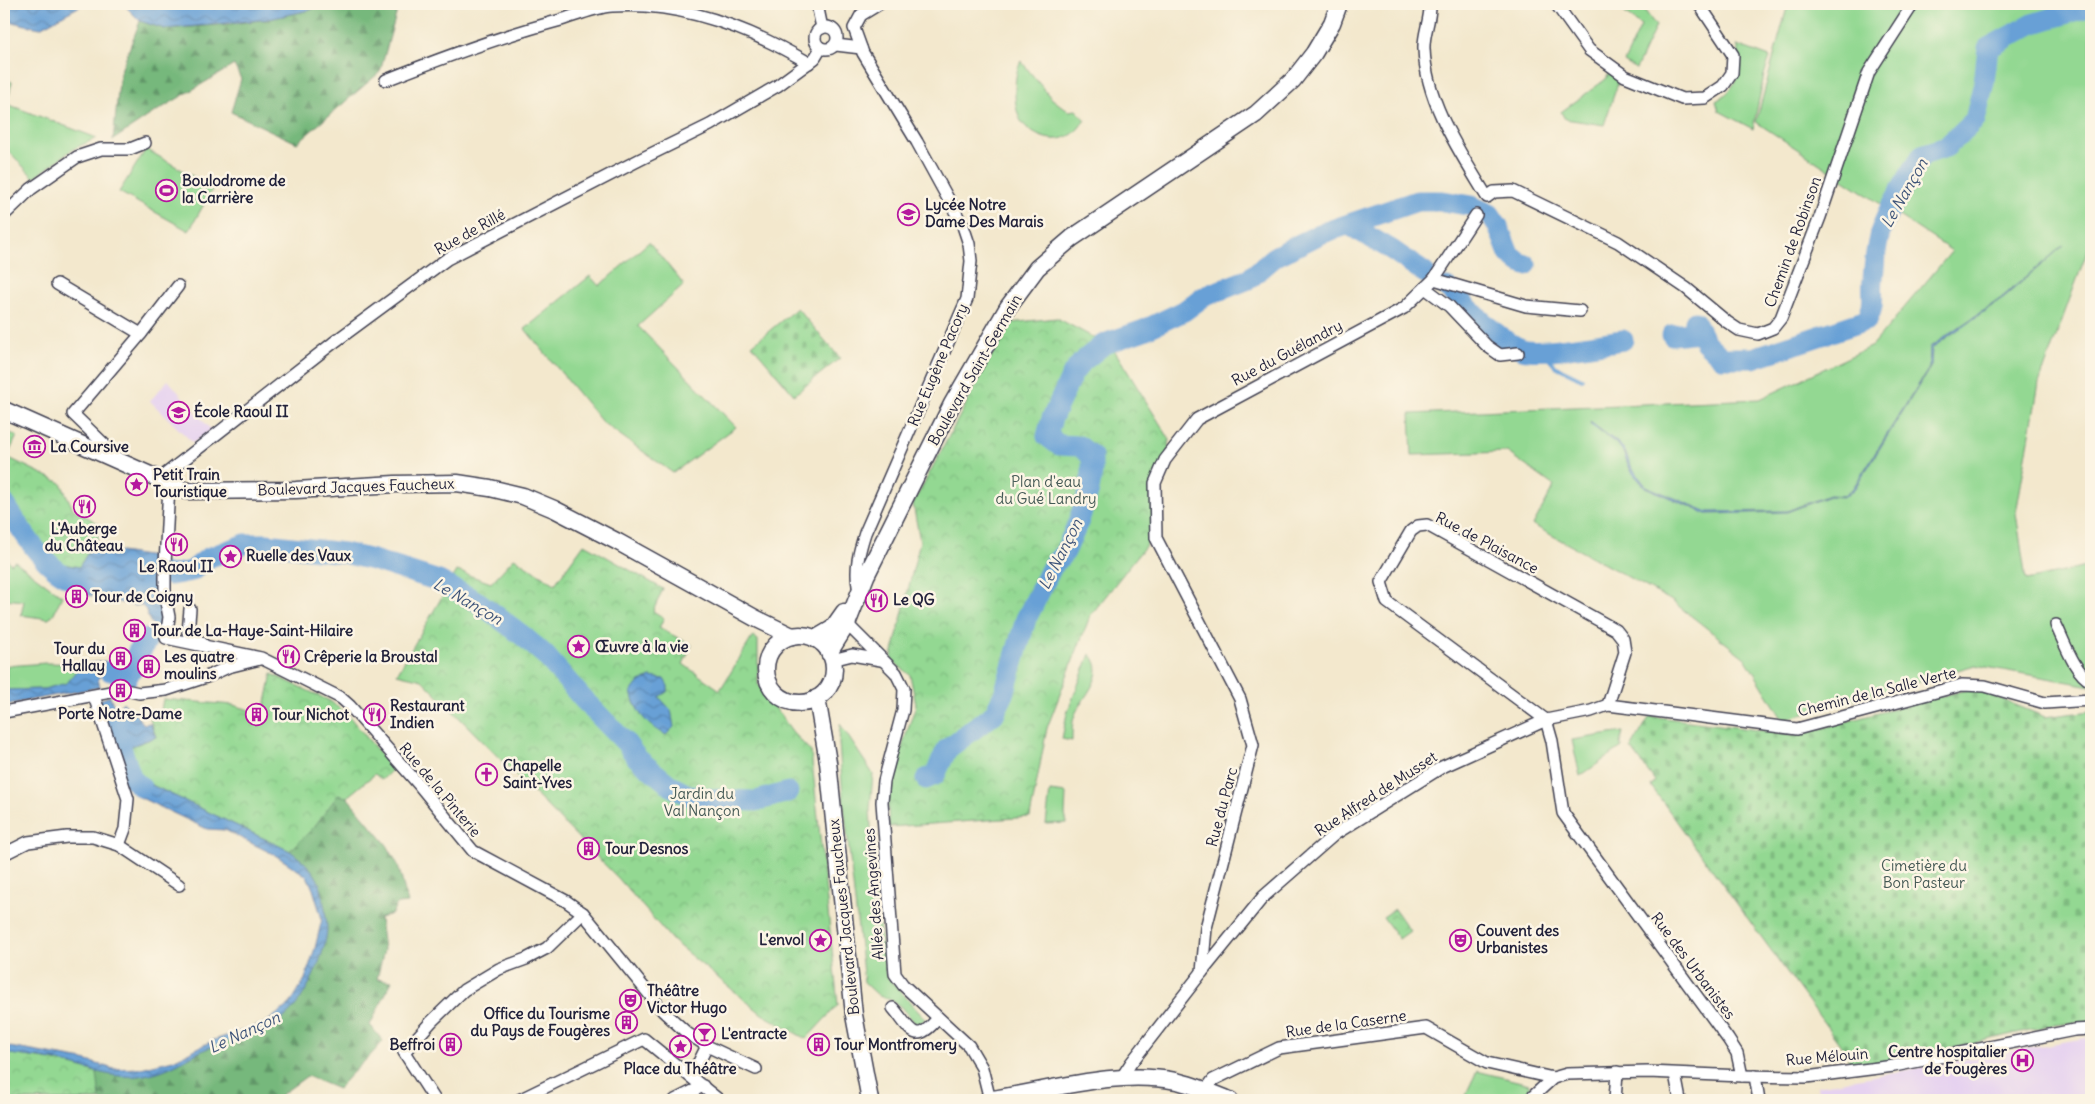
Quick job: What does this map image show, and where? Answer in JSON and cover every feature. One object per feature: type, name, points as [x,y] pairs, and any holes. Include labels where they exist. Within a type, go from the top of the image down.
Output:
[{"type":"main road","name":"Boulevard Saint-Germain","points":[[831,656],[847,624],[862,581],[952,404],[1008,307],[1037,268],[1072,238],[1256,114],[1293,80],[1314,53],[1332,23],[1339,4]]},
{"type":"main road","name":"Boulevard Jacques Faucheux","points":[[4,410],[164,483],[186,491],[296,490],[456,483],[490,488],[523,496],[554,509],[618,542],[755,618],[792,636]]},
{"type":"main road","points":[[815,639],[832,629],[862,581]]},
{"type":"main road","name":"Boulevard Jacques Faucheux","points":[[755,618],[768,634],[774,647]]},
{"type":"main road","points":[[792,636],[808,636],[815,639],[831,656],[834,671],[831,682],[826,691],[817,698],[799,703],[788,701],[779,696],[771,687],[767,677],[767,661],[774,647],[792,636]]},
{"type":"main road","name":"Boulevard Jacques Faucheux","points":[[817,698],[828,762],[854,1015],[870,1100]]},
{"type":"main road","name":"Boulevard Jacques Faucheux","points":[[799,703],[818,737],[828,762]]},
{"type":"main road","points":[[988,1100],[1122,1077],[1177,1081],[1230,1100]]},
{"type":"street","points":[[817,4],[822,28]]},
{"type":"street","points":[[861,48],[836,45],[827,50],[816,44],[815,37],[822,28],[828,27],[835,31],[854,28],[861,15],[879,4]]},
{"type":"street","name":"Chemin de Robinson","points":[[1430,4],[1424,49],[1430,85],[1451,136],[1487,197],[1494,192],[1512,191],[1618,242],[1686,288],[1739,330],[1758,334],[1773,328],[1781,318],[1820,217],[1869,72],[1913,4]]},
{"type":"street","points":[[1556,4],[1589,50],[1625,76],[1682,99],[1705,98],[1723,86],[1732,74],[1733,55],[1699,4]]},
{"type":"street","points":[[386,80],[464,50],[610,5],[656,7],[701,16],[754,34],[809,63]]},
{"type":"street","name":"Rue Eugène Pacory","points":[[854,28],[861,48],[918,142],[963,226],[969,244],[971,261],[967,299],[865,534],[858,557],[856,574],[862,581]]},
{"type":"street","points":[[835,31],[836,45]]},
{"type":"street","name":"Rue de Rillé","points":[[164,483],[333,343],[447,260],[710,125],[777,86],[815,58],[821,48]]},
{"type":"street","points":[[4,215],[31,189],[77,158],[102,150],[130,149],[144,143]]},
{"type":"street","name":"Rue du Guélandry","points":[[1156,538],[1155,483],[1165,460],[1197,418],[1404,308],[1434,279],[1476,215]]},
{"type":"street","points":[[1434,279],[1526,306],[1580,311]]},
{"type":"street","points":[[57,284],[141,334]]},
{"type":"street","points":[[108,457],[104,444],[73,414],[141,334],[178,286]]},
{"type":"street","points":[[1425,288],[1449,306],[1487,346],[1500,355],[1518,353]]},
{"type":"street","name":"Rue de la Pinterie","points":[[164,483],[166,606],[169,617],[166,638],[262,658],[341,698],[420,786],[473,851],[566,901],[583,913],[663,1011],[687,1033],[707,1046]]},
{"type":"street","name":"Rue de Plaisance","points":[[1546,720],[1387,602],[1381,582],[1411,531],[1418,526],[1427,525],[1616,630],[1623,639],[1625,652],[1608,705]]},
{"type":"street","name":"Rue du Parc","points":[[1156,538],[1240,699],[1254,746],[1206,928],[1202,972]]},
{"type":"street","points":[[190,609],[188,634],[207,647]]},
{"type":"street","name":"Allée des Angevines","points":[[847,624],[896,673],[904,689],[903,710],[884,781],[882,802],[895,974],[903,985],[970,1046],[982,1068],[988,1100]]},
{"type":"street","points":[[2056,625],[2079,672],[2091,681]]},
{"type":"street","points":[[831,656],[852,655],[883,661]]},
{"type":"street","points":[[4,712],[120,691],[139,693],[166,690],[210,676],[228,667],[262,658]]},
{"type":"street","name":"Chemin de la Salle Verte","points":[[1608,705],[1797,729],[1962,685],[1984,686],[2045,703],[2091,700]]},
{"type":"street","points":[[94,696],[128,799],[125,829],[118,844]]},
{"type":"street","name":"Rue Alfred de Musset","points":[[1202,972],[1263,897],[1335,834],[1442,767],[1546,720],[1591,711],[1608,705]]},
{"type":"street","name":"Rue des Urbanistes","points":[[1546,720],[1552,741],[1563,813],[1738,1053],[1742,1076]]},
{"type":"street","points":[[4,854],[28,842],[67,837],[93,838],[118,844],[179,885]]},
{"type":"street","points":[[435,1100],[404,1052],[464,990],[499,969],[526,959],[547,948],[583,913]]},
{"type":"street","points":[[1122,1077],[1130,1063],[1202,972]]},
{"type":"street","points":[[893,1008],[906,1027],[917,1033],[924,1033],[938,1018]]},
{"type":"street","name":"Rue de la Caserne","points":[[1206,1090],[1213,1080],[1279,1048],[1426,1028],[1487,1063],[1553,1078]]},
{"type":"street","name":"Rue Mélouin","points":[[1742,1076],[1806,1077],[1894,1066],[2074,1030],[2091,1029]]},
{"type":"street","points":[[519,1100],[644,1039],[720,1100]]},
{"type":"street","points":[[688,1074],[699,1062],[707,1046],[756,1069]]},
{"type":"street","points":[[1529,1100],[1553,1078],[1567,1074],[1617,1072],[1742,1076]]},
{"type":"street","points":[[1616,1100],[1617,1072]]},
{"type":"street","points":[[1675,1074],[1680,1100]]},
{"type":"street","points":[[1755,1076],[1759,1100]]},
{"type":"street","points":[[675,1100],[703,1086]]},
{"type":"shaded area","name":"École Raoul II","points":[[168,380],[211,430],[193,443],[150,401]]},
{"type":"shaded area","name":"Centre hospitalier de Fougères","points":[[2091,1037],[2091,1100],[1819,1100],[1817,1086]]},
{"type":"green space","points":[[323,4],[399,4],[380,72],[297,143],[231,112],[241,79],[234,65],[150,115],[113,140],[120,73],[140,21],[165,29],[230,24],[269,19],[310,10]]},
{"type":"green space","points":[[1614,4],[1640,4],[1656,26],[1636,69],[1624,62],[1641,26]]},
{"type":"green space","points":[[1788,4],[2091,4],[2091,241],[2039,383],[2016,513],[2026,580],[2091,566],[2091,686],[1975,665],[1783,720],[1745,658],[1672,601],[1533,525],[1554,486],[1507,452],[1412,455],[1410,414],[1760,399],[1872,346],[1952,251],[1756,122]]},
{"type":"green space","points":[[1737,45],[1770,57],[1764,75],[1753,129],[1719,111],[1716,101],[1729,90],[1737,77],[1739,54]]},
{"type":"green space","points":[[1021,61],[1051,98],[1068,111],[1076,110],[1085,120],[1071,135],[1063,138],[1049,139],[1031,131],[1021,121],[1016,108],[1015,82]]},
{"type":"green space","points":[[1609,73],[1619,80],[1604,125],[1565,119],[1561,112],[1606,79]]},
{"type":"green space","points":[[4,78],[12,82],[7,104],[97,138],[73,149],[34,178],[4,146]]},
{"type":"green space","name":"Boulodrome de la Carrière","points":[[146,149],[213,188],[189,231],[119,192]]},
{"type":"green space","points":[[649,242],[684,285],[638,326],[736,427],[673,473],[602,422],[525,329],[590,276],[599,286]]},
{"type":"green space","points":[[797,308],[840,358],[794,395],[752,345]]},
{"type":"green space","name":"Plan d'eau du Gué Landry","points":[[1057,318],[1113,348],[1170,440],[1150,540],[1090,616],[1047,728],[1030,817],[889,827],[887,791],[916,705],[910,675],[891,660],[920,541],[913,504],[1009,323]]},
{"type":"green space","points":[[4,430],[17,436],[7,457],[61,483],[73,509],[101,525],[95,548],[89,551],[79,567],[56,563],[51,565],[37,554],[4,503]]},
{"type":"green space","name":"Jardin du Val Nançon","points":[[584,544],[663,589],[653,611],[664,618],[659,628],[692,645],[683,664],[720,690],[753,636],[758,640],[758,684],[792,731],[811,752],[838,1005],[806,1039],[762,1014],[673,941],[619,879],[422,680],[397,674],[457,571],[491,583],[514,558],[555,584]]},
{"type":"green space","points":[[4,556],[11,564],[15,561],[62,596],[49,619],[21,615],[24,601],[4,599]]},
{"type":"green space","points":[[135,639],[149,642],[134,670],[130,668],[124,672],[109,674],[108,661],[124,665]]},
{"type":"green space","points":[[1090,654],[1097,670],[1096,678],[1074,717],[1072,741],[1062,739],[1067,713]]},
{"type":"green space","points":[[46,663],[83,664],[68,683],[44,689],[4,690],[4,681],[7,680],[6,666]]},
{"type":"green space","points":[[272,674],[330,701],[348,715],[393,769],[382,780],[375,774],[347,797],[338,795],[314,827],[290,851],[139,779],[121,750],[156,737],[150,719],[161,710],[163,699],[233,705],[250,710],[249,713],[252,718],[258,720],[265,705]]},
{"type":"green space","name":"Cimetière du Bon Pasteur","points":[[1965,690],[1979,690],[2045,717],[2091,711],[2091,1021],[2047,1026],[1891,1062],[1848,1063],[1849,1057],[1651,786],[1655,781],[1631,748],[1650,716],[1796,735]]},
{"type":"green space","points":[[840,724],[873,774],[870,809],[875,895],[886,975],[925,1019],[920,1024],[914,1022],[901,1007],[891,1000],[879,996],[864,982],[843,797],[839,743]]},
{"type":"green space","points":[[1623,732],[1620,744],[1622,747],[1580,776],[1572,740]]},
{"type":"green space","points":[[1050,791],[1066,793],[1065,815],[1067,823],[1046,824]]},
{"type":"green space","points":[[338,794],[347,797],[387,845],[398,865],[408,903],[397,904],[392,914],[380,918],[384,950],[377,979],[392,981],[370,1025],[383,1041],[338,1089],[307,1076],[274,1100],[4,1100],[4,1066],[30,1057],[114,1072],[143,1072],[277,1020],[286,1012],[307,984],[325,931],[316,882],[290,851],[314,827]]},
{"type":"green space","points":[[1395,909],[1410,931],[1399,939],[1383,917]]},
{"type":"green space","points":[[4,1053],[52,1060],[97,1072],[100,1100],[4,1100]]},
{"type":"green space","points":[[1477,1071],[1529,1084],[1532,1088],[1517,1100],[1463,1100]]},
{"type":"water","points":[[4,4],[84,4],[40,28],[7,21],[4,18]]},
{"type":"water","points":[[123,4],[323,4],[310,10],[269,19],[165,29],[140,21]]},
{"type":"water","points":[[2064,245],[2003,298],[1932,348],[1931,366],[1855,488],[1845,497],[1829,496],[1787,512],[1707,514],[1645,487],[1631,471],[1618,445],[1591,425],[1590,422],[1624,449],[1632,468],[1646,486],[1708,512],[1787,511],[1829,495],[1844,496],[1853,488],[1929,368],[1930,347],[2000,299]]},
{"type":"water","points":[[95,548],[160,558],[159,607],[165,617],[163,632],[154,627],[149,620],[146,610],[141,605],[135,606],[87,595],[78,587],[71,589],[61,583],[46,567],[56,563],[79,567],[89,551]]},
{"type":"water","points":[[105,661],[105,673],[101,674],[98,679],[100,687],[4,705],[4,690],[44,689],[67,683],[83,664]]},
{"type":"water","points":[[650,677],[664,679],[668,686],[668,691],[659,697],[671,710],[674,727],[666,735],[659,732],[643,718],[631,692],[638,683]]},
{"type":"water","points":[[110,696],[113,704],[119,706],[123,702],[144,724],[150,723],[156,737],[115,752],[99,700]]},
{"type":"water","points":[[128,763],[139,779],[290,851],[308,866],[320,885],[324,900],[327,930],[313,977],[300,1000],[285,1017],[276,1023],[258,1032],[208,1048],[158,1072],[138,1076],[116,1076],[53,1060],[4,1053],[4,1046],[84,1060],[114,1069],[141,1068],[173,1060],[214,1040],[265,1023],[290,1004],[305,979],[322,919],[307,876],[275,855],[225,830],[207,829],[137,796],[128,787],[120,766]]},
{"type":"waterway","name":"Le Nançon","points":[[1695,322],[1705,342],[1722,358],[1753,358],[1867,320],[1872,304],[1875,258],[1882,227],[1898,195],[1922,155],[1946,147],[1975,120],[1984,82],[1988,48],[2032,24],[2091,6]]},
{"type":"waterway","name":"Le Nançon","points":[[926,779],[935,775],[947,749],[994,714],[1004,694],[1026,619],[1053,565],[1065,552],[1078,523],[1089,490],[1092,456],[1079,446],[1059,445],[1047,436],[1052,418],[1073,373],[1083,361],[1104,344],[1144,330],[1184,311],[1203,297],[1249,279],[1276,256],[1320,234],[1417,201],[1443,201],[1472,206],[1490,214],[1498,226],[1509,254],[1520,263],[1526,265]]},
{"type":"waterway","name":"Le Nançon","points":[[1349,225],[1392,250],[1425,273]]},
{"type":"waterway","name":"Le Nançon","points":[[1447,288],[1493,330],[1512,345],[1522,349],[1557,350],[1623,340]]},
{"type":"waterway","name":"Le Nançon","points":[[1672,335],[1699,332]]},
{"type":"waterway","points":[[1542,351],[1555,366],[1582,379]]},
{"type":"waterway","points":[[4,503],[26,537],[43,558],[63,575],[75,581]]},
{"type":"waterway","name":"Le Nançon","points":[[144,573],[151,570],[171,575],[192,571],[208,558],[245,544],[266,544],[344,553],[439,581],[478,602],[545,655],[583,699],[626,743],[637,758],[671,786],[690,796],[720,800],[756,801],[788,792]]},
{"type":"waterway","points":[[110,671],[118,670],[128,665],[135,657],[144,639]]},
{"type":"waterway","name":"Le Nançon","points":[[131,680],[152,640]]},
{"type":"waterway","name":"Le Nançon","points":[[112,722],[132,779],[141,787]]},
{"type":"place","name":"Boulodrome de la Carrière","points":[[166,190]]},
{"type":"place","name":"Lycée Notre Dame Des Marais","points":[[909,214]]},
{"type":"place","name":"École Raoul II","points":[[178,412]]},
{"type":"place","name":"La Coursive","points":[[34,447]]},
{"type":"place","name":"Petit Train Touristique","points":[[137,484]]},
{"type":"place","name":"L'Auberge du Château","points":[[84,506]]},
{"type":"place","name":"Le Raoul II","points":[[176,544]]},
{"type":"place","name":"Ruelle des Vaux","points":[[230,556]]},
{"type":"place","name":"Tour de Coigny","points":[[76,597]]},
{"type":"place","name":"Le QG","points":[[877,600]]},
{"type":"place","name":"Tour de La-Haye-Saint-Hilaire","points":[[135,631]]},
{"type":"place","name":"Œuvre à la vie","points":[[579,647]]},
{"type":"place","name":"Crêperie la Broustal","points":[[288,657]]},
{"type":"place","name":"Tour du Hallay","points":[[121,658]]},
{"type":"place","name":"Les quatre moulins","points":[[148,666]]},
{"type":"place","name":"Porte Notre-Dame","points":[[120,691]]},
{"type":"place","name":"Tour Nichot","points":[[256,715]]},
{"type":"place","name":"Restaurant Indien","points":[[374,715]]},
{"type":"place","name":"Chapelle Saint-Yves","points":[[487,775]]},
{"type":"place","name":"Tour Desnos","points":[[589,849]]},
{"type":"place","name":"L'envol","points":[[820,940]]},
{"type":"place","name":"Couvent des Urbanistes","points":[[1460,940]]},
{"type":"place","name":"Théâtre Victor Hugo","points":[[631,1000]]},
{"type":"place","name":"Office du Tourisme du Pays de Fougères","points":[[626,1023]]},
{"type":"place","name":"L'entracte","points":[[705,1034]]},
{"type":"place","name":"Beffroi","points":[[451,1045]]},
{"type":"place","name":"Tour Montfromery","points":[[818,1045]]},
{"type":"place","name":"Place du Théâtre","points":[[680,1046]]},
{"type":"place","name":"Centre hospitalier de Fougères","points":[[2023,1061]]}]
